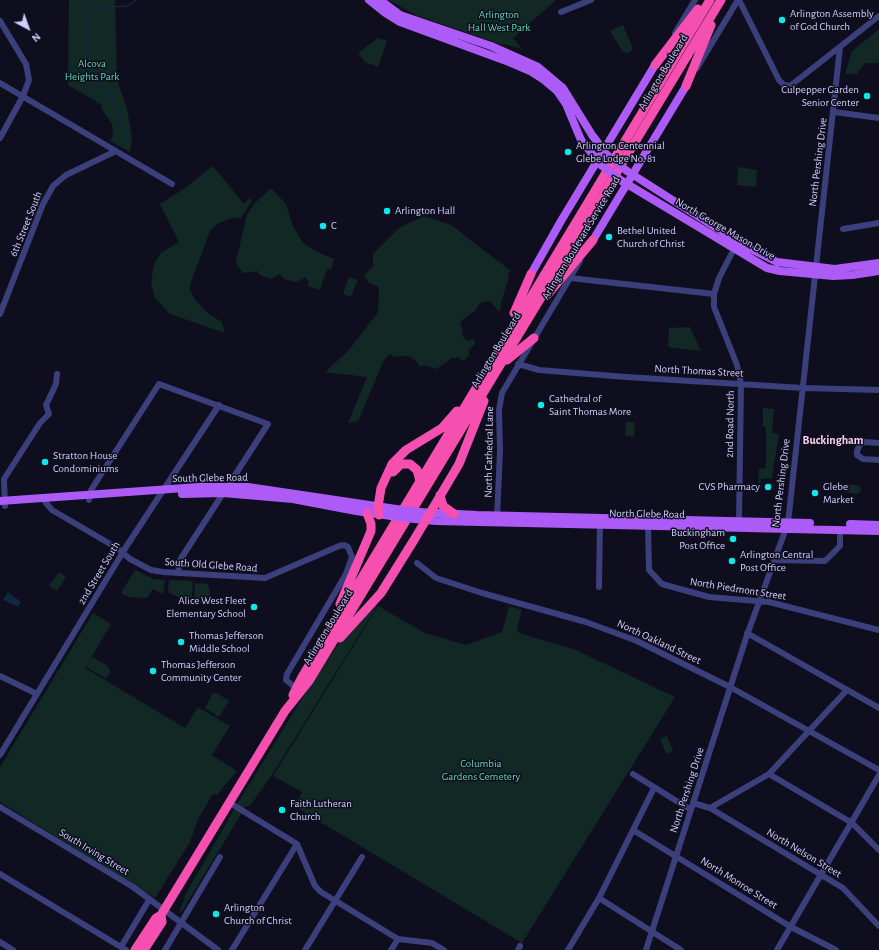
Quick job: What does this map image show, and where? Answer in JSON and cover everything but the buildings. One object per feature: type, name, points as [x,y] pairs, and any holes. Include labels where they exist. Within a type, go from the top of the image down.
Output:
[{"type":"highway","points":[[655,65],[705,0]]},
{"type":"highway","name":"Arlington Boulevard","points":[[287,709],[296,688],[331,628],[710,0]]},
{"type":"highway","points":[[686,86],[721,0]]},
{"type":"highway","name":"Arlington Boulevard","points":[[135,950],[156,918],[165,909],[287,709],[309,681],[721,0]]},
{"type":"highway","points":[[531,314],[593,240]]},
{"type":"highway","points":[[500,347],[500,340],[520,302],[531,274]]},
{"type":"highway","points":[[501,364],[534,338]]},
{"type":"highway","points":[[380,510],[384,479],[394,461],[406,450],[432,435],[446,424],[481,380]]},
{"type":"highway","points":[[325,654],[381,593],[428,516],[461,459],[491,381]]},
{"type":"highway","points":[[380,510],[388,481],[393,470],[398,465],[407,463],[414,466],[418,472],[420,481]]},
{"type":"highway","points":[[440,495],[443,506],[454,514]]},
{"type":"highway","points":[[331,628],[372,531],[367,513]]},
{"type":"highway","name":"Arlington Boulevard","points":[[144,950],[162,922],[165,909]]},
{"type":"main road","name":"North George Mason Drive","points":[[369,0],[400,22],[496,57],[530,71],[544,80],[557,91],[566,104],[581,140],[599,163],[624,182],[736,246],[777,262],[815,271],[852,276],[879,271]]},
{"type":"main road","name":"North George Mason Drive","points":[[380,0],[404,17],[491,46],[538,67],[563,88],[592,135],[606,153],[629,172],[736,246]]},
{"type":"main road","points":[[531,274],[557,228],[606,153],[655,65]]},
{"type":"main road","name":"Arlington Boulevard Service Road","points":[[593,240],[629,172],[686,86]]},
{"type":"main road","name":"North George Mason Drive","points":[[815,271],[879,263]]},
{"type":"main road","name":"South Glebe Road","points":[[2,503],[163,492],[226,490],[248,487],[339,504],[417,515]]},
{"type":"main road","name":"South Glebe Road","points":[[2,503],[46,503],[89,497]]},
{"type":"main road","name":"South Glebe Road","points":[[339,504],[367,513],[380,510]]},
{"type":"main road","name":"North Glebe Road","points":[[428,516],[454,514],[497,518]]},
{"type":"main road","name":"North Glebe Road","points":[[417,515],[788,526],[841,527],[879,525]]},
{"type":"main road","name":"North Glebe Road","points":[[648,522],[739,522],[788,526]]},
{"type":"main road","name":"North Glebe Road","points":[[841,527],[879,531]]},
{"type":"street","points":[[561,12],[591,0]]},
{"type":"street","points":[[655,65],[695,0]]},
{"type":"street","points":[[739,0],[779,80],[784,85],[790,86],[879,16]]},
{"type":"street","name":"Arlington Boulevard Service Road","points":[[686,86],[739,0]]},
{"type":"street","points":[[0,21],[26,64],[29,80],[23,96],[0,138]]},
{"type":"street","name":"North Pershing Drive","points":[[646,950],[747,633],[788,526],[840,47]]},
{"type":"street","points":[[0,83],[172,184]]},
{"type":"street","points":[[834,112],[879,118]]},
{"type":"street","name":"6th Street South","points":[[0,312],[43,204],[53,186],[66,175],[116,151]]},
{"type":"street","points":[[843,229],[879,224]]},
{"type":"street","name":"Arlington Boulevard Service Road","points":[[518,364],[593,240]]},
{"type":"street","name":"2nd Road North","points":[[736,246],[719,278],[714,294],[714,307],[716,317],[737,365],[741,384],[739,522]]},
{"type":"street","points":[[570,278],[714,294]]},
{"type":"street","name":"North Thomas Street","points":[[518,364],[533,369],[559,372],[803,388],[879,390]]},
{"type":"street","name":"North Cathedral Lane","points":[[497,518],[500,402],[506,384],[518,364]]},
{"type":"street","points":[[2,503],[4,479],[40,422],[49,414],[46,405],[56,384],[57,374]]},
{"type":"street","points":[[89,497],[159,384],[268,424],[180,560],[178,573]]},
{"type":"street","name":"2nd Street South","points":[[0,755],[3,744],[37,694],[123,552],[219,405]]},
{"type":"street","points":[[879,443],[865,442],[860,444],[857,455],[864,459],[879,460]]},
{"type":"street","name":"South Old Glebe Road","points":[[46,503],[52,510],[123,552],[130,559],[151,570],[265,578],[341,546]]},
{"type":"street","points":[[599,587],[600,521]]},
{"type":"street","name":"North Piedmont Street","points":[[648,522],[649,570],[662,584],[709,597],[759,601],[879,630]]},
{"type":"street","points":[[775,560],[824,561],[840,546],[841,527]]},
{"type":"street","name":"Arlington Boulevard","points":[[296,688],[286,680],[287,674],[351,564],[352,557],[350,550],[345,546],[341,546]]},
{"type":"street","name":"North Oakland Street","points":[[417,563],[436,578],[613,631],[730,687],[879,770]]},
{"type":"street","points":[[747,633],[879,708]]},
{"type":"street","points":[[0,676],[37,694]]},
{"type":"street","points":[[710,808],[769,774],[810,732],[847,690]]},
{"type":"street","points":[[633,774],[691,810]]},
{"type":"street","points":[[769,774],[852,824],[879,850]]},
{"type":"street","points":[[777,950],[852,824],[879,775]]},
{"type":"street","points":[[568,950],[599,898],[654,788]]},
{"type":"street","name":"North Nelson Street","points":[[693,802],[710,808],[822,874],[843,888],[879,926]]},
{"type":"street","points":[[230,803],[297,844],[315,886],[321,892],[398,939],[432,943],[444,950]]},
{"type":"street","name":"South Irving Street","points":[[0,807],[133,887],[149,900],[165,909],[218,950]]},
{"type":"street","name":"North Monroe Street","points":[[633,830],[791,927],[836,950]]},
{"type":"street","points":[[232,950],[297,844]]},
{"type":"street","points":[[165,950],[220,857]]},
{"type":"street","points":[[305,950],[362,857]]},
{"type":"street","points":[[0,874],[123,949],[149,900]]},
{"type":"street","points":[[599,898],[681,950]]},
{"type":"street","points":[[391,950],[398,939]]},
{"type":"street","points":[[0,942],[13,950]]},
{"type":"green space","name":"Alcova Heights Park","points":[[69,0],[115,0],[117,79],[127,109],[132,137],[130,152],[110,141],[113,136],[112,124],[101,108],[102,105],[68,85]]},
{"type":"green space","name":"Arlington Hall West Park","points":[[388,0],[556,0],[513,38],[522,49],[503,45],[418,16]]},
{"type":"green space","points":[[623,25],[633,49],[628,53],[623,52],[610,31]]},
{"type":"green space","points":[[879,29],[879,63],[865,63],[857,74],[845,74],[852,51]]},
{"type":"green space","points":[[378,38],[387,41],[378,67],[365,62],[358,53]]},
{"type":"green space","points":[[213,166],[244,204],[250,198],[252,201],[241,218],[232,218],[219,223],[210,231],[189,288],[195,300],[210,315],[222,322],[225,333],[170,314],[155,298],[151,283],[154,264],[161,253],[179,242],[160,204],[185,188]]},
{"type":"green space","points":[[738,167],[757,170],[756,187],[737,185]]},
{"type":"green space","points":[[270,189],[272,189],[286,204],[293,226],[303,243],[315,251],[334,259],[331,269],[327,269],[320,290],[308,286],[309,282],[305,277],[296,282],[284,279],[280,274],[272,279],[260,275],[256,270],[255,272],[243,273],[237,265],[236,261],[247,215],[254,204]]},
{"type":"green space","points":[[424,216],[451,225],[511,271],[508,273],[509,277],[501,303],[500,313],[490,301],[480,303],[475,311],[462,320],[460,324],[463,331],[462,335],[467,341],[474,339],[475,344],[468,351],[470,355],[463,361],[458,357],[455,359],[454,357],[436,369],[424,365],[421,367],[414,359],[406,356],[395,357],[390,354],[384,360],[358,421],[348,423],[367,377],[325,372],[349,350],[378,312],[379,287],[369,283],[364,276],[373,266],[373,254],[399,228]]},
{"type":"green space","points":[[349,277],[358,280],[351,297],[343,294]]},
{"type":"green space","points":[[690,327],[701,351],[668,347],[669,328]]},
{"type":"green space","points":[[763,408],[774,409],[772,433],[779,434],[772,478],[761,479],[760,488],[758,489],[759,469],[766,468],[766,427],[763,426]]},
{"type":"green space","points":[[626,422],[635,422],[634,437],[625,436]]},
{"type":"green space","points":[[843,484],[856,485],[860,487],[861,491],[857,494],[842,491]]},
{"type":"green space","points":[[135,570],[153,579],[165,580],[163,594],[153,589],[147,598],[128,597],[121,593]]},
{"type":"green space","points":[[59,572],[66,577],[57,591],[49,586]]},
{"type":"green space","points":[[169,580],[193,581],[191,606],[186,601],[168,592]]},
{"type":"green space","points":[[195,583],[208,584],[212,605],[194,603]]},
{"type":"green space","points":[[374,603],[377,606],[272,775],[250,806],[246,806],[181,913],[180,909],[185,898],[184,897],[239,801],[316,676],[342,639]]},
{"type":"green space","name":"Columbia Gardens Cemetery","points":[[378,606],[425,633],[466,645],[502,632],[509,606],[522,610],[517,628],[519,633],[576,650],[675,697],[522,943],[294,806],[302,792],[273,776]]},
{"type":"green space","points":[[93,613],[111,624],[85,668],[185,728],[198,707],[230,726],[212,755],[237,771],[217,795],[213,794],[198,819],[190,842],[155,898],[0,802],[0,767]]},
{"type":"green space","points":[[92,657],[108,666],[110,672],[106,679],[86,667]]},
{"type":"green space","points":[[213,693],[217,693],[229,701],[219,717],[205,708]]},
{"type":"green space","points":[[667,736],[673,751],[666,754],[660,739]]},
{"type":"water","points":[[8,592],[21,602],[18,607],[3,600]]},
{"type":"waterway","points":[[84,0],[87,25],[87,47],[94,80],[110,92],[128,144]]},
{"type":"waterway","points":[[86,14],[108,7],[128,6],[136,0]]},
{"type":"place","name":"Arlington Assembly of God Church","points":[[782,20]]},
{"type":"place","name":"Culpepper Garden Senior Center","points":[[867,96]]},
{"type":"place","name":"Arlington Centennial Glebe Lodge No. 81","points":[[568,152]]},
{"type":"place","name":"Arlington Hall","points":[[387,211]]},
{"type":"place","name":"C","points":[[323,226]]},
{"type":"place","name":"Bethel United Church of Christ","points":[[609,237]]},
{"type":"place","name":"Cathedral of Saint Thomas More","points":[[541,405]]},
{"type":"place","name":"Stratton House Condominiums","points":[[45,462]]},
{"type":"place","name":"CVS Pharmacy","points":[[768,487]]},
{"type":"place","name":"Glebe Market","points":[[815,493]]},
{"type":"place","name":"Buckingham Post Office","points":[[733,539]]},
{"type":"place","name":"Arlington Central Post Office","points":[[732,561]]},
{"type":"place","name":"Alice West Fleet Elementary School","points":[[254,607]]},
{"type":"place","name":"Thomas Jefferson Middle School","points":[[181,642]]},
{"type":"place","name":"Thomas Jefferson Community Center","points":[[153,671]]},
{"type":"place","name":"Faith Lutheran Church","points":[[282,810]]},
{"type":"place","name":"Arlington Church of Christ","points":[[216,914]]},
{"type":"district","name":"Buckingham","points":[[833,440]]}]
